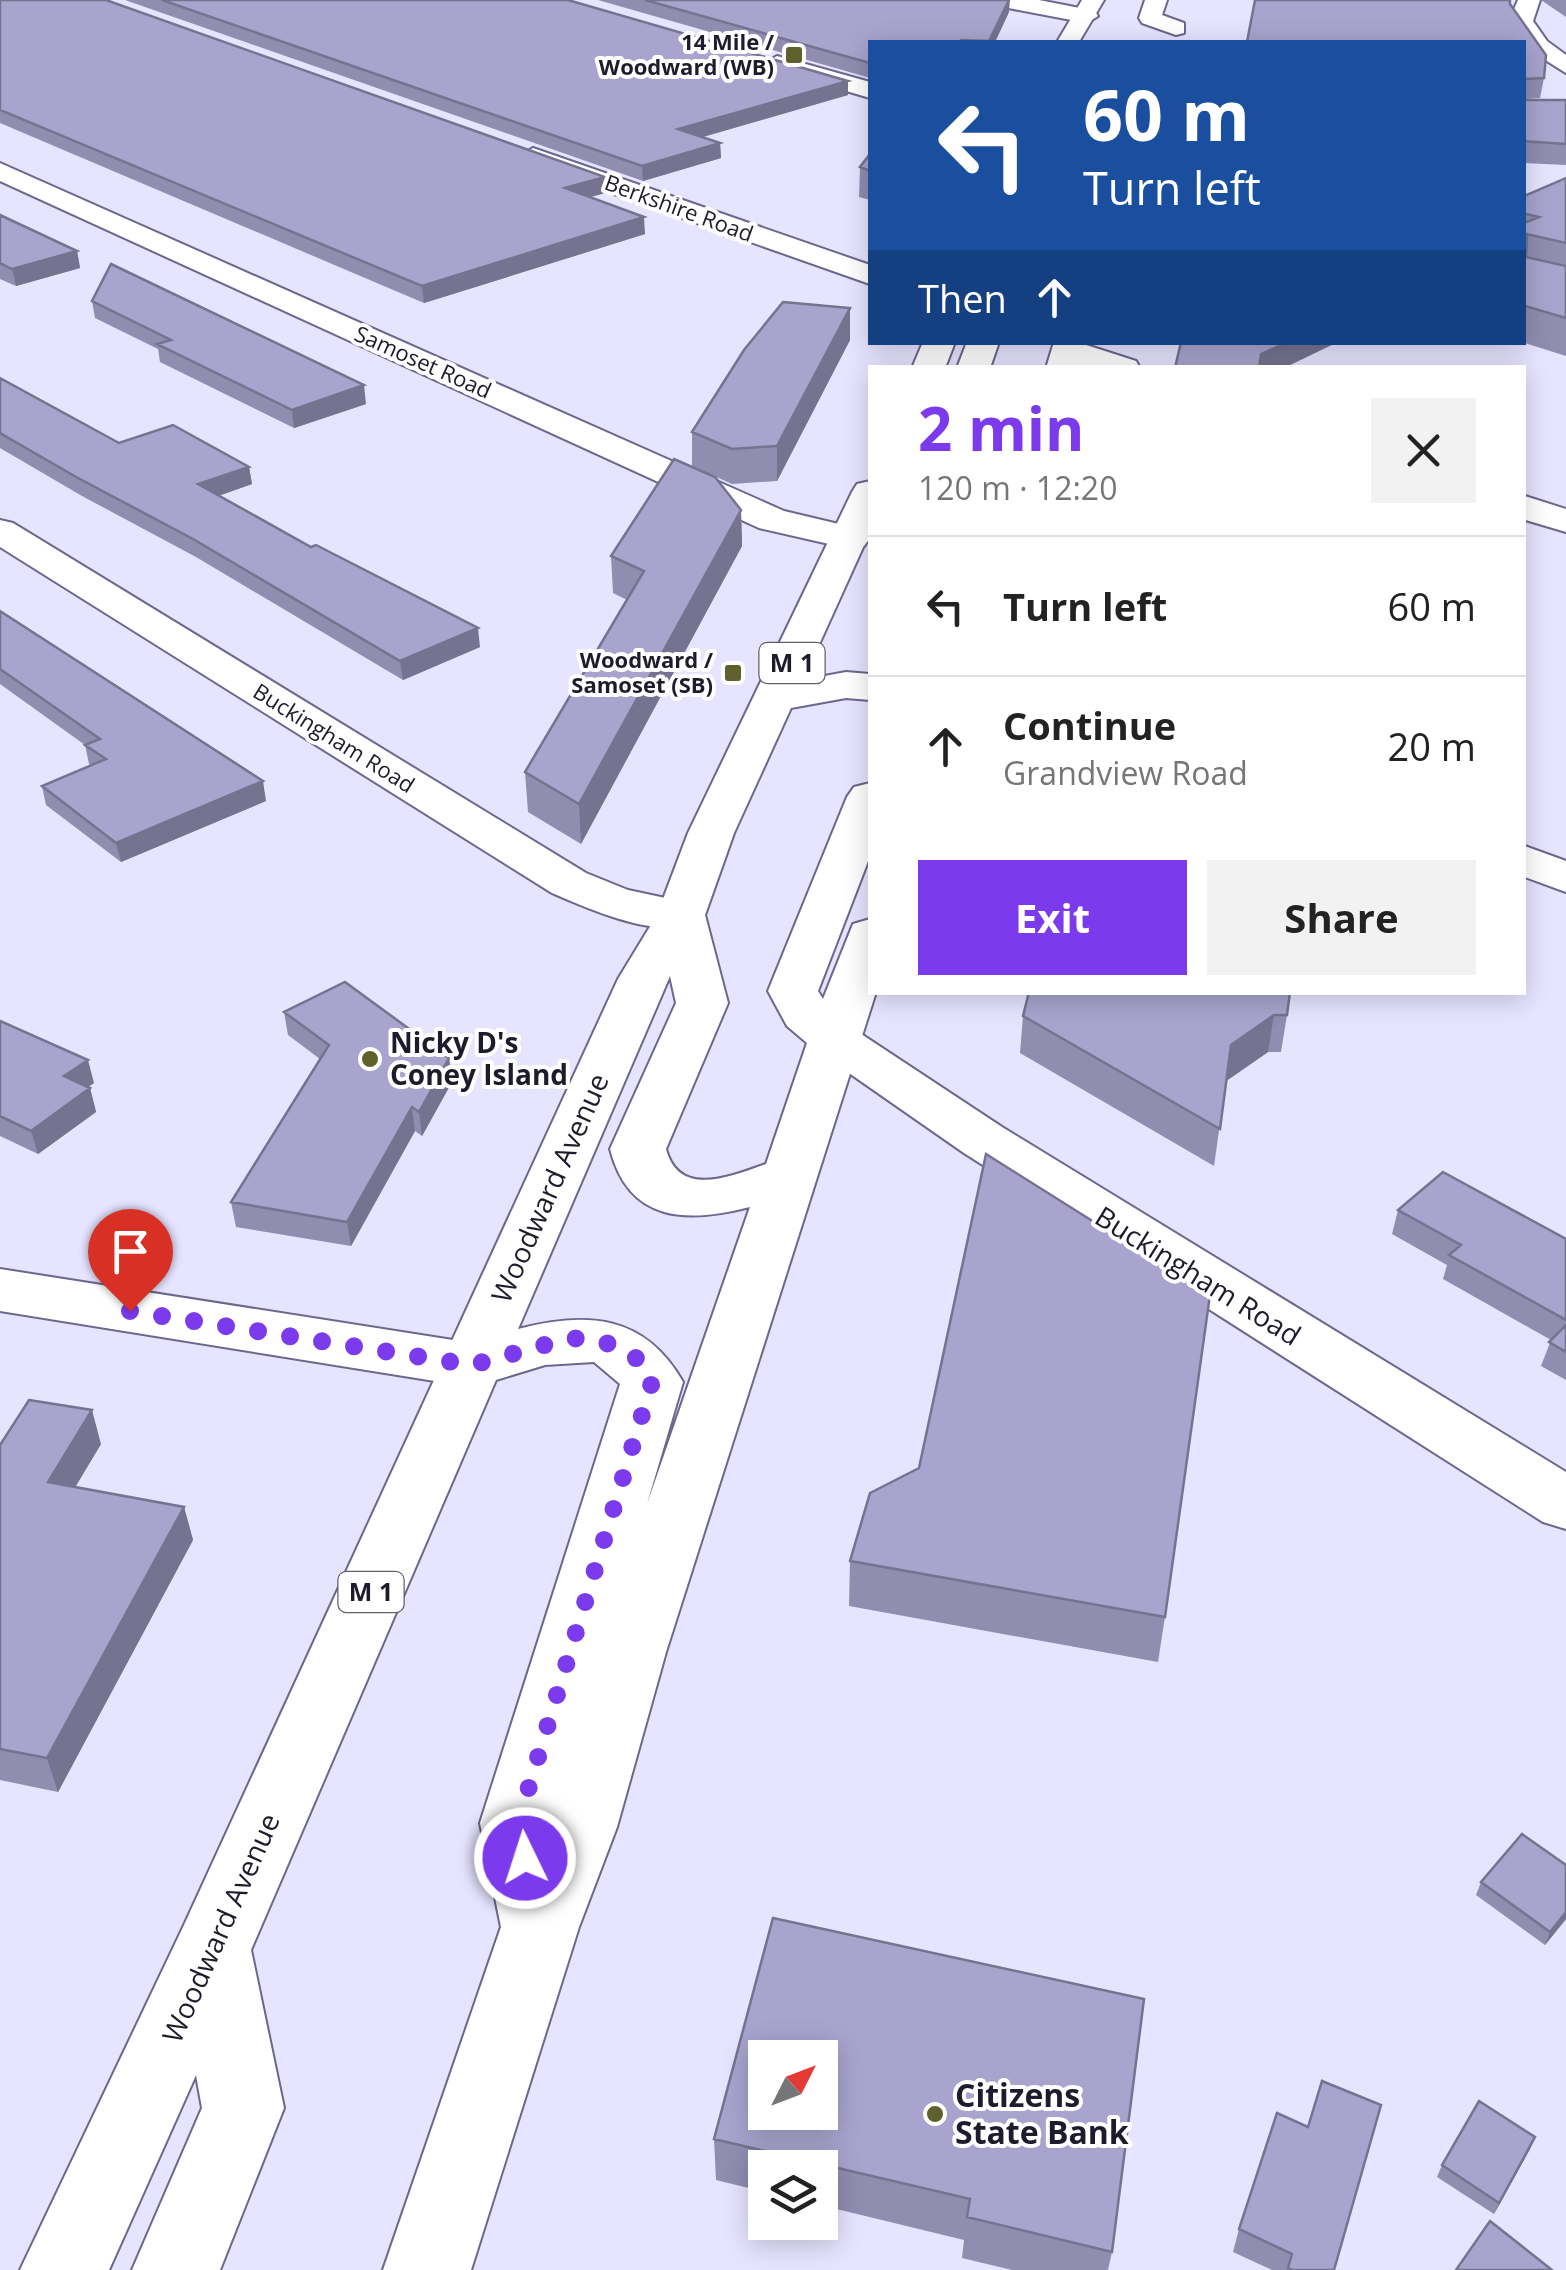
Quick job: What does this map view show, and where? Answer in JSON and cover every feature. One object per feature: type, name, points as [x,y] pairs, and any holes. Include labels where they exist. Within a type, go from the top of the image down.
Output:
[{"type":"main road","points":[[1002,0],[1094,16]]},
{"type":"main road","points":[[1156,0],[1150,18],[1174,35],[1186,0]]},
{"type":"main road","points":[[1529,0],[1521,22],[1539,46],[1566,66]]},
{"type":"main road","points":[[1070,40],[1094,16]]},
{"type":"main road","points":[[751,56],[868,89]]},
{"type":"main road","name":"Berkshire Road","points":[[515,150],[868,275]]},
{"type":"main road","name":"Samoset Road","points":[[0,172],[772,520],[851,538]]},
{"type":"main road","points":[[1064,351],[1113,365]]},
{"type":"main road","name":"Woodward Avenue","points":[[64,2270],[212,1950],[643,979],[681,914],[711,832],[868,497]]},
{"type":"main road","points":[[1526,507],[1566,521]]},
{"type":"main road","name":"Buckingham Road","points":[[0,531],[570,883],[615,902],[681,914]]},
{"type":"main road","points":[[775,698],[846,685],[868,687]]},
{"type":"main road","name":"Buckingham Road","points":[[868,802],[793,992],[804,1015],[1000,1151],[1566,1504]]},
{"type":"main road","points":[[1526,860],[1566,878]]},
{"type":"main road","points":[[681,914],[702,1003],[638,1149],[639,1163],[659,1188],[700,1199],[722,1198],[790,1175]]},
{"type":"main road","points":[[440,2267],[540,1928],[580,1826],[638,1634],[868,940]]},
{"type":"main road","points":[[0,1290],[472,1365],[570,1338],[598,1340],[626,1350],[642,1363],[652,1382],[518,1823],[540,1928]]},
{"type":"main road","points":[[176,2270],[244,2108],[212,1950]]},
{"type":"building","points":[[0,0],[106,0],[605,177],[565,188],[644,217],[422,286],[0,110]]},
{"type":"building","points":[[162,0],[568,0],[848,81],[678,129],[720,143],[642,166]]},
{"type":"building","points":[[645,0],[1009,0],[989,40],[868,40],[868,62]]},
{"type":"building","points":[[1255,0],[1510,0],[1546,55],[1544,78],[1526,79],[1526,40],[1247,40]]},
{"type":"building","points":[[1526,100],[1566,100],[1566,144],[1526,141]]},
{"type":"building","points":[[1566,178],[1566,243],[1527,234],[1526,257],[1526,222],[1539,217],[1526,214],[1526,195]]},
{"type":"building","points":[[0,215],[77,251],[12,269],[0,263]]},
{"type":"building","points":[[1526,257],[1566,266],[1566,318],[1526,306]]},
{"type":"building","points":[[111,264],[364,385],[292,410],[157,344],[171,340],[92,301]]},
{"type":"building","points":[[783,302],[850,308],[777,446],[732,449],[692,432],[744,350]]},
{"type":"building","points":[[1180,345],[1281,345],[1261,354],[1259,365],[1176,365]]},
{"type":"building","points":[[0,378],[119,443],[173,425],[249,467],[198,484],[311,547],[316,545],[478,628],[400,661],[193,539],[0,433]]},
{"type":"building","points":[[674,459],[715,477],[741,510],[579,804],[525,772],[644,571],[611,556]]},
{"type":"building","points":[[0,611],[263,781],[116,843],[42,786],[106,759],[85,745],[100,739],[0,669]]},
{"type":"building","points":[[345,982],[449,1058],[419,1112],[412,1107],[347,1222],[231,1202],[329,1045],[284,1012]]},
{"type":"building","points":[[1028,995],[1290,995],[1287,1015],[1274,1015],[1231,1045],[1220,1129],[1023,1016]]},
{"type":"building","points":[[0,1021],[88,1060],[64,1076],[90,1088],[31,1131],[0,1116]]},
{"type":"building","points":[[986,1154],[1210,1295],[1165,1617],[850,1561],[870,1493],[919,1468]]},
{"type":"building","points":[[1443,1172],[1566,1239],[1566,1320],[1449,1255],[1461,1245],[1398,1210]]},
{"type":"building","points":[[1566,1325],[1566,1352],[1549,1342]]},
{"type":"building","points":[[29,1400],[92,1410],[48,1482],[184,1507],[47,1758],[0,1749],[0,1445]]},
{"type":"building","points":[[1522,1834],[1566,1865],[1566,1912],[1550,1932],[1481,1882]]},
{"type":"building","points":[[773,1918],[1144,1999],[1112,2252],[967,2217],[970,2199],[838,2168],[838,2150],[761,2150],[714,2139]]},
{"type":"building","points":[[1322,2081],[1381,2105],[1334,2270],[1292,2270],[1288,2268],[1292,2254],[1239,2229],[1277,2113],[1308,2127]]},
{"type":"building","points":[[1479,2101],[1535,2137],[1499,2203],[1442,2165]]},
{"type":"building","points":[[1490,2221],[1552,2270],[1456,2270]]},
{"type":"place","name":"14 Mile / Woodward (WB)","points":[[794,55]]},
{"type":"place","name":"Woodward / Samoset (SB)","points":[[733,673]]},
{"type":"place","name":"Nicky D's Coney Island","points":[[370,1059]]},
{"type":"place","name":"Citizens State Bank","points":[[935,2114]]},
{"type":"route","points":[[130,1311],[472,1365],[570,1338],[598,1340],[626,1350],[642,1363],[652,1382],[518,1823],[525,1858]]}]
